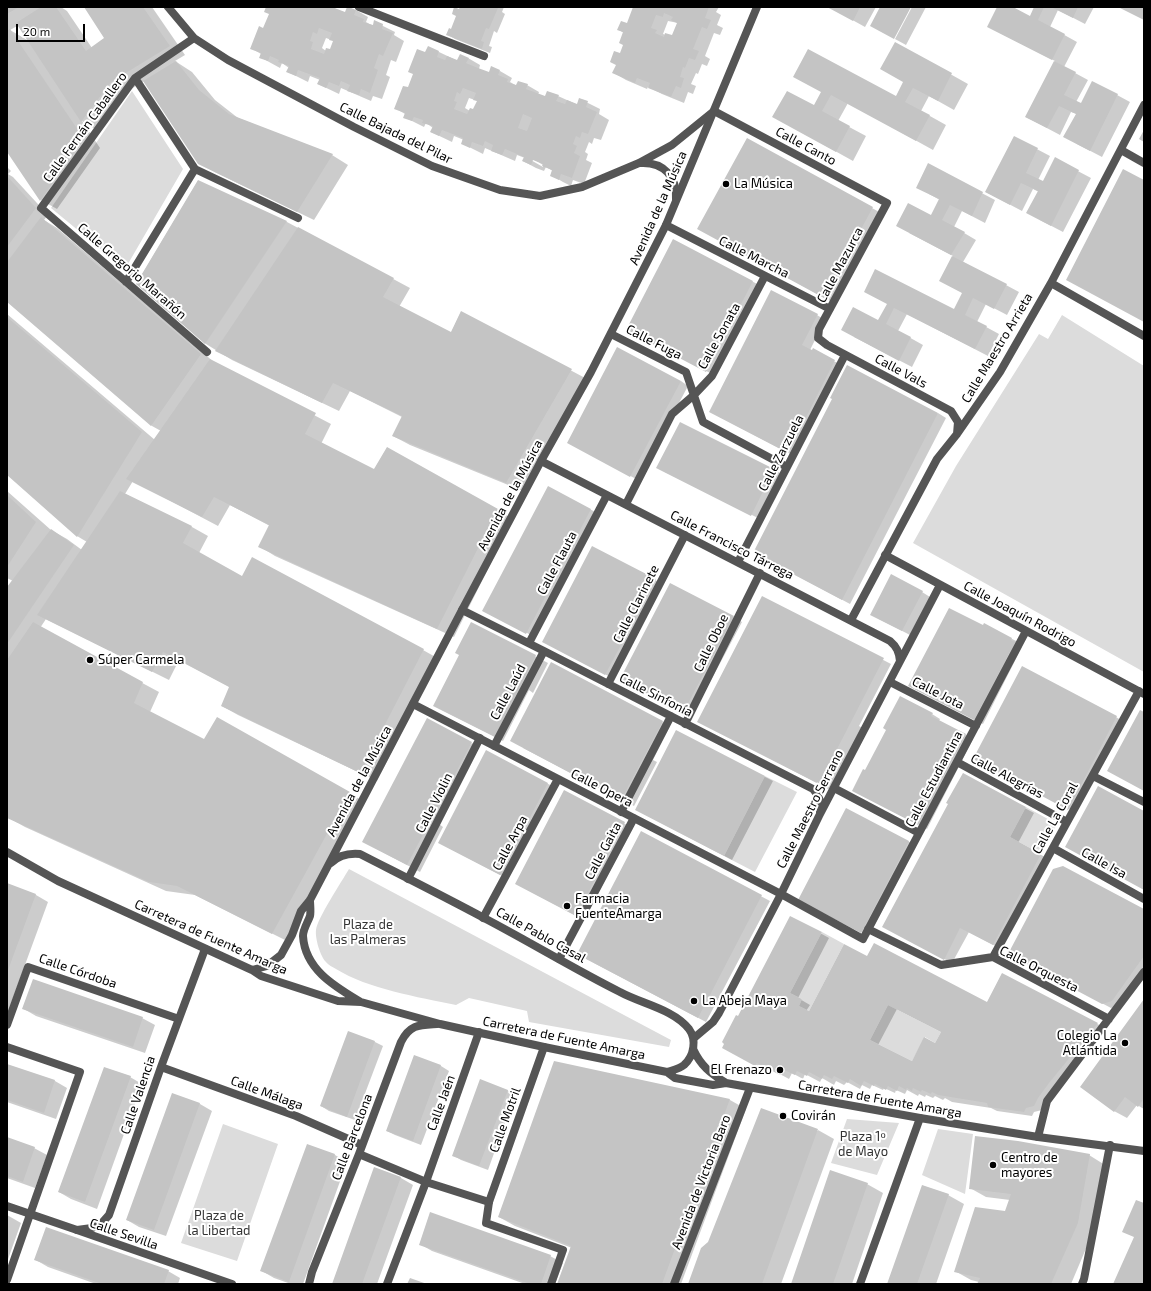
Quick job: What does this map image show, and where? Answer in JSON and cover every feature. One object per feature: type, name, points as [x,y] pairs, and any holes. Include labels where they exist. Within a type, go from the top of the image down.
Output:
[{"type":"street","name":"Calle Bajada del Pilar","points":[[168,7],[194,38],[228,60],[354,127],[432,166],[500,190],[540,196],[582,187],[639,163],[672,145],[714,110]]},
{"type":"street","points":[[359,7],[484,56]]},
{"type":"street","name":"Avenida de la Música","points":[[252,970],[267,966],[281,955],[292,935],[301,911],[310,900],[540,462],[611,334],[666,225],[757,7]]},
{"type":"street","name":"Calle Fernán Caballero","points":[[41,208],[135,78],[194,38]]},
{"type":"street","points":[[135,78],[195,169],[298,218]]},
{"type":"street","name":"Calle Maestro Arrieta","points":[[851,620],[937,459],[957,434],[1000,372],[1051,283],[1144,105]]},
{"type":"street","name":"Calle Canto","points":[[714,110],[887,203]]},
{"type":"street","points":[[1120,150],[1144,163]]},
{"type":"street","points":[[639,163],[654,164],[667,172],[674,180],[677,190],[676,200]]},
{"type":"street","points":[[126,282],[195,169]]},
{"type":"street","name":"Calle Mazurca","points":[[818,338],[819,329],[887,203]]},
{"type":"street","name":"Calle Gregorio Marañón","points":[[41,208],[207,352]]},
{"type":"street","name":"Calle Marcha","points":[[666,225],[830,309]]},
{"type":"street","name":"Calle Sonata","points":[[626,504],[672,414],[694,395],[712,376],[765,276]]},
{"type":"street","points":[[1051,283],[1144,336]]},
{"type":"street","name":"Calle Fuga","points":[[611,334],[686,372],[703,422],[787,466]]},
{"type":"street","name":"Calle Vals","points":[[818,338],[845,355],[951,411],[958,422],[957,434]]},
{"type":"street","name":"Calle Zarzuela","points":[[738,562],[845,355]]},
{"type":"street","name":"Calle Francisco Tárrega","points":[[540,462],[626,504],[890,641],[896,646],[900,661]]},
{"type":"street","name":"Calle Flauta","points":[[528,643],[607,495]]},
{"type":"street","name":"Calle Clarinete","points":[[608,684],[685,535]]},
{"type":"street","name":"Calle Joaquín Rodrigo","points":[[885,555],[1141,693]]},
{"type":"street","name":"Calle Oboe","points":[[685,724],[760,573]]},
{"type":"street","name":"Calle Maestro Serrano","points":[[694,1038],[713,1022],[719,1013],[781,894],[819,816],[940,584]]},
{"type":"street","name":"Calle Sinfonía","points":[[462,610],[544,650],[813,789],[818,795],[820,802],[819,816]]},
{"type":"street","name":"Calle Estudiantina","points":[[781,894],[863,939],[1026,631]]},
{"type":"street","name":"Calle Laúd","points":[[494,746],[544,650]]},
{"type":"street","name":"Calle Jota","points":[[890,682],[976,726]]},
{"type":"street","name":"Calle La Coral","points":[[993,957],[1067,822],[1141,693]]},
{"type":"street","name":"Calle Opera","points":[[413,704],[781,894]]},
{"type":"street","points":[[621,812],[670,716]]},
{"type":"street","name":"Calle Violin","points":[[408,879],[480,738]]},
{"type":"street","name":"Calle Alegrías","points":[[956,762],[1067,822]]},
{"type":"street","points":[[1093,776],[1144,802]]},
{"type":"street","name":"Calle Arpa","points":[[484,918],[558,779]]},
{"type":"street","points":[[834,788],[919,833]]},
{"type":"street","name":"Calle Gaita","points":[[559,959],[634,818]]},
{"type":"street","name":"Calle Isa","points":[[1053,848],[1144,899]]},
{"type":"street","name":"Carretera de Fuente Amarga","points":[[7,852],[58,881],[252,970],[261,976],[338,1001],[361,1002],[440,1024],[667,1072],[675,1078],[713,1085],[726,1083],[920,1118],[1038,1137],[1110,1145],[1144,1151]]},
{"type":"street","name":"Calle Pablo Casal","points":[[328,866],[334,860],[342,856],[351,853],[360,854],[484,918],[622,993],[662,1010],[680,1020],[690,1030],[694,1038]]},
{"type":"street","points":[[310,900],[310,915],[303,935],[305,948],[312,965],[326,979],[361,1002]]},
{"type":"street","name":"Calle Orquesta","points":[[868,928],[941,965],[993,957],[1108,1019]]},
{"type":"street","name":"Calle Valencia","points":[[77,1230],[92,1228],[102,1224],[109,1215],[161,1067],[205,949]]},
{"type":"street","name":"Calle Córdoba","points":[[7,1025],[28,967],[179,1019]]},
{"type":"street","points":[[1038,1137],[1043,1114],[1048,1101],[1144,972]]},
{"type":"street","name":"Calle Barcelona","points":[[309,1284],[312,1272],[405,1034],[418,1025],[440,1024]]},
{"type":"street","name":"Calle Jaén","points":[[387,1284],[426,1182],[479,1032]]},
{"type":"street","points":[[667,1072],[676,1070],[684,1065],[690,1057],[693,1049],[694,1038]]},
{"type":"street","points":[[7,1047],[80,1072],[7,1280]]},
{"type":"street","name":"Calle Motril","points":[[544,1047],[489,1202],[486,1223],[563,1250],[551,1284]]},
{"type":"street","points":[[693,1049],[698,1060],[711,1073],[726,1083]]},
{"type":"street","name":"Calle Málaga","points":[[161,1067],[296,1116],[362,1145]]},
{"type":"street","name":"Avenida de Victoria Baro","points":[[674,1284],[750,1088]]},
{"type":"street","points":[[860,1284],[920,1118]]},
{"type":"street","points":[[1082,1284],[1110,1145]]},
{"type":"street","points":[[359,1154],[426,1182],[489,1202]]},
{"type":"street","name":"Calle Sevilla","points":[[7,1206],[232,1284]]},
{"type":"green space","points":[[132,91],[183,169],[125,269],[51,208]]},
{"type":"green space","points":[[1062,315],[1144,366],[1144,672],[913,543],[956,466],[1039,334],[1048,339]]},
{"type":"green space","points":[[765,776],[797,792],[755,872],[724,856]]},
{"type":"green space","points":[[1026,807],[1057,824],[1041,854],[1010,837]]},
{"type":"green space","name":"Plaza de las Palmeras","points":[[349,869],[671,1040],[669,1047],[529,1022],[527,1011],[469,998],[456,1005],[394,992],[363,982],[336,969],[329,965],[322,956],[317,942],[316,930],[325,909]]},
{"type":"green space","points":[[822,932],[844,944],[809,1011],[799,1006],[802,999],[790,993]]},
{"type":"green space","points":[[888,1005],[941,1032],[935,1043],[925,1037],[912,1061],[870,1040]]},
{"type":"green space","name":"Plaza 1º de Mayo","points":[[847,1119],[899,1123],[877,1175],[831,1163]]},
{"type":"green space","name":"Plaza de la Libertad","points":[[223,1124],[278,1144],[237,1261],[181,1243]]},
{"type":"green space","points":[[938,1129],[973,1134],[965,1194],[922,1175]]},
{"type":"building","points":[[7,7],[19,7],[7,14]]},
{"type":"building","points":[[41,7],[56,7],[86,51],[104,38],[84,7],[143,7],[170,46],[111,82],[81,122],[16,23]]},
{"type":"building","points":[[266,7],[332,7],[345,12],[347,7],[349,7],[356,10],[354,15],[364,19],[363,22],[373,25],[374,20],[383,24],[382,29],[393,33],[383,56],[379,54],[374,68],[378,70],[370,93],[361,89],[359,95],[347,91],[350,85],[341,81],[339,86],[329,82],[326,88],[317,84],[320,78],[298,70],[296,76],[286,72],[289,66],[278,62],[279,60],[270,56],[268,61],[259,58],[261,53],[250,49],[259,26],[263,28],[269,14],[264,12]],"holes":[[[319,28],[332,33],[329,40],[333,41],[330,49],[326,48],[324,54],[311,49],[313,42],[310,41],[313,32],[317,34]]]},
{"type":"building","points":[[454,7],[459,9],[460,7],[498,8],[489,29],[486,28],[481,41],[484,42],[482,49],[446,35],[449,28],[451,29],[456,16],[452,14]]},
{"type":"building","points":[[633,7],[709,7],[705,18],[711,20],[707,29],[702,27],[693,49],[699,51],[695,60],[689,58],[685,68],[683,67],[680,77],[684,78],[681,88],[676,86],[671,97],[648,88],[650,83],[637,78],[635,83],[612,73],[616,65],[610,62],[614,51],[620,53],[623,45],[619,43],[623,32],[617,30],[621,21],[627,23]],"holes":[[[664,13],[673,17],[671,20],[677,23],[672,35],[665,33],[664,37],[655,33],[657,30],[651,28],[656,15],[663,17]]]},
{"type":"building","points":[[827,7],[860,7],[853,21]]},
{"type":"building","points":[[880,7],[911,7],[894,39],[870,26]]},
{"type":"building","points":[[997,7],[1013,7],[1030,16],[1034,7],[1044,7],[1038,20],[1065,34],[1052,60],[987,27]]},
{"type":"building","points":[[1051,7],[1078,7],[1073,18]]},
{"type":"building","points":[[1118,7],[1144,7],[1144,20]]},
{"type":"building","points":[[10,29],[84,139],[40,201],[7,152],[7,31]]},
{"type":"building","points":[[895,42],[952,73],[938,101],[913,88],[905,102],[930,115],[916,141],[831,95],[822,111],[850,126],[836,152],[772,117],[787,91],[814,105],[821,92],[793,77],[808,49],[896,96],[903,82],[880,69]]},
{"type":"building","points":[[428,46],[439,51],[437,57],[445,60],[447,56],[457,60],[460,54],[469,58],[466,63],[478,68],[489,72],[491,66],[500,70],[498,75],[508,79],[507,82],[516,85],[518,81],[528,84],[526,89],[545,96],[547,91],[559,95],[556,101],[565,104],[567,100],[577,104],[579,98],[588,101],[586,107],[597,112],[588,134],[582,132],[580,138],[576,136],[573,144],[577,146],[574,153],[580,156],[572,178],[561,174],[559,180],[550,176],[552,170],[533,160],[531,165],[522,161],[524,157],[505,149],[502,155],[491,151],[493,145],[485,141],[483,146],[472,142],[470,148],[461,144],[463,138],[442,130],[439,136],[430,132],[433,126],[422,123],[423,120],[414,117],[412,121],[403,118],[405,113],[394,109],[403,86],[408,87],[413,74],[408,72],[417,49],[425,52]],"holes":[[[463,88],[476,93],[473,100],[477,101],[473,109],[470,108],[467,114],[454,109],[457,102],[454,101],[457,92],[460,94]],[[523,114],[532,118],[527,131],[518,128]]]},
{"type":"building","points":[[176,61],[199,90],[229,114],[333,154],[297,212],[198,164],[143,81]]},
{"type":"building","points":[[1054,61],[1076,72],[1064,95],[1081,103],[1092,81],[1118,94],[1090,151],[1063,137],[1076,114],[1059,106],[1047,128],[1025,117]]},
{"type":"building","points":[[1144,130],[1144,142],[1139,139]]},
{"type":"building","points":[[1014,136],[1038,148],[1026,173],[1043,181],[1055,157],[1079,170],[1051,226],[1026,213],[1038,191],[1021,183],[1010,205],[985,192]]},
{"type":"building","points":[[747,138],[873,207],[824,298],[697,229]]},
{"type":"building","points":[[928,163],[983,192],[972,216],[950,205],[942,220],[965,232],[951,255],[896,226],[908,203],[931,215],[939,199],[916,188]]},
{"type":"building","points":[[1123,169],[1144,180],[1144,322],[1066,280]]},
{"type":"building","points":[[7,176],[36,208],[7,247]]},
{"type":"building","points":[[198,180],[287,221],[205,344],[136,284]]},
{"type":"building","points":[[41,217],[201,354],[151,426],[7,302],[7,262]]},
{"type":"building","points":[[298,227],[394,278],[383,297],[451,332],[461,311],[572,369],[506,483],[392,436],[402,416],[333,383],[322,403],[215,351]]},
{"type":"building","points":[[673,239],[753,281],[706,372],[626,330]]},
{"type":"building","points":[[952,256],[1007,284],[994,309],[973,298],[965,315],[987,326],[975,349],[894,308],[886,324],[911,337],[899,361],[841,330],[853,307],[878,320],[887,304],[864,292],[875,269],[954,309],[962,293],[939,281]]},
{"type":"building","points":[[771,290],[818,314],[802,345],[812,350],[813,348],[835,360],[788,453],[709,412]]},
{"type":"building","points":[[7,317],[142,432],[77,537],[7,475]]},
{"type":"building","points":[[617,347],[681,381],[630,477],[567,443]]},
{"type":"building","points":[[210,359],[316,413],[305,434],[374,469],[387,447],[498,509],[437,629],[258,547],[269,525],[214,497],[202,517],[126,479]]},
{"type":"building","points":[[847,365],[938,413],[842,600],[753,553],[832,399],[830,398]]},
{"type":"building","points":[[680,422],[774,469],[751,516],[656,468]]},
{"type":"building","points":[[548,486],[591,509],[526,634],[482,611]]},
{"type":"building","points":[[120,491],[192,526],[183,543],[242,576],[252,557],[424,649],[360,773],[221,706],[229,687],[163,652],[152,672],[37,615]]},
{"type":"building","points":[[7,495],[36,522],[7,567]]},
{"type":"building","points":[[51,529],[74,545],[7,644],[7,587]]},
{"type":"building","points":[[592,546],[656,579],[605,675],[542,642]]},
{"type":"building","points":[[891,574],[923,591],[902,631],[870,615]]},
{"type":"building","points":[[670,583],[734,616],[683,713],[620,679]]},
{"type":"building","points":[[762,596],[884,658],[819,784],[697,722]]},
{"type":"building","points":[[949,608],[983,625],[984,623],[1012,638],[1011,640],[1015,642],[974,720],[908,686]]},
{"type":"building","points":[[33,622],[143,682],[134,703],[204,739],[217,717],[350,792],[272,934],[177,886],[149,882],[7,818],[7,660]]},
{"type":"building","points":[[471,622],[536,655],[495,737],[433,706],[459,655],[455,653]]},
{"type":"building","points":[[551,662],[663,721],[621,800],[510,741]]},
{"type":"building","points":[[1022,666],[1117,716],[1068,810],[973,759]]},
{"type":"building","points":[[900,696],[933,713],[931,716],[966,734],[918,825],[852,791],[886,730],[883,728]]},
{"type":"building","points":[[1140,710],[1144,712],[1144,791],[1107,771]]},
{"type":"building","points":[[427,718],[472,742],[407,865],[362,842]]},
{"type":"building","points":[[676,730],[765,776],[724,856],[635,810]]},
{"type":"building","points":[[486,750],[548,783],[500,875],[438,843]]},
{"type":"building","points":[[963,773],[1026,807],[1010,837],[1041,854],[993,945],[960,928],[944,960],[882,927]]},
{"type":"building","points":[[1098,786],[1144,811],[1144,890],[1065,847]]},
{"type":"building","points":[[564,790],[625,822],[576,916],[515,884]]},
{"type":"building","points":[[846,808],[909,841],[861,933],[798,900]]},
{"type":"building","points":[[641,831],[762,895],[698,1018],[577,954]]},
{"type":"building","points":[[1063,866],[1144,909],[1144,956],[1112,1001],[1102,1004],[1008,954],[1053,869]]},
{"type":"building","points":[[7,883],[36,894],[7,973]]},
{"type":"building","points":[[790,916],[822,932],[790,993],[802,999],[799,1006],[809,1011],[844,944],[867,956],[874,943],[987,1002],[1002,973],[1098,1023],[1049,1083],[1034,1106],[1026,1108],[1024,1112],[988,1107],[987,1103],[938,1095],[932,1092],[931,1094],[922,1090],[921,1092],[913,1088],[912,1091],[907,1088],[906,1090],[899,1086],[897,1091],[888,1086],[886,1090],[875,1084],[874,1086],[864,1081],[861,1086],[850,1079],[848,1083],[834,1076],[832,1079],[824,1075],[822,1079],[809,1072],[807,1076],[797,1071],[795,1075],[784,1070],[780,1075],[757,1063],[755,1066],[722,1048],[724,1044],[722,1042],[736,1015],[738,1016]],"holes":[[[888,1005],[941,1032],[935,1043],[924,1037],[912,1061],[870,1040]]]},
{"type":"building","points":[[33,979],[143,1017],[133,1047],[22,1009]]},
{"type":"building","name":"Colegio La Atlántida","points":[[1144,999],[1144,1098],[1138,1107],[1125,1097],[1114,1112],[1080,1087]]},
{"type":"building","points":[[348,1031],[375,1041],[347,1117],[320,1106]]},
{"type":"building","points":[[414,1055],[441,1065],[413,1141],[386,1131]]},
{"type":"building","points":[[554,1061],[730,1099],[662,1284],[557,1284],[571,1246],[498,1217]]},
{"type":"building","points":[[7,1064],[55,1080],[44,1113],[7,1100]]},
{"type":"building","points":[[104,1067],[131,1076],[85,1202],[58,1192]]},
{"type":"building","points":[[480,1079],[508,1090],[479,1166],[452,1156]]},
{"type":"building","points":[[172,1093],[200,1103],[154,1230],[126,1220]]},
{"type":"building","points":[[761,1108],[818,1129],[762,1284],[688,1284],[701,1248],[708,1242]]},
{"type":"building","points":[[975,1136],[1018,1141],[1090,1154],[1078,1223],[1051,1284],[977,1284],[980,1278],[954,1272],[975,1207],[1005,1211],[1011,1194],[969,1189]]},
{"type":"building","points":[[7,1137],[35,1147],[23,1182],[7,1176]]},
{"type":"building","points":[[307,1144],[335,1154],[289,1282],[260,1271]]},
{"type":"building","points":[[374,1167],[401,1177],[362,1284],[332,1284]]},
{"type":"building","points":[[830,1170],[868,1183],[833,1284],[791,1284]]},
{"type":"building","points":[[922,1185],[949,1194],[917,1284],[887,1284]]},
{"type":"building","points":[[1136,1200],[1144,1203],[1144,1281],[1143,1284],[1113,1284],[1134,1237],[1122,1232]]},
{"type":"building","points":[[430,1212],[551,1255],[541,1284],[530,1284],[419,1245]]},
{"type":"building","points":[[46,1227],[169,1270],[164,1284],[102,1284],[34,1260]]},
{"type":"building","points":[[410,1278],[427,1284],[407,1284]]},
{"type":"place","name":"La Música","points":[[726,184]]},
{"type":"place","name":"Súper Carmela","points":[[90,660]]},
{"type":"place","name":"Farmacia FuenteAmarga","points":[[567,906]]},
{"type":"place","name":"La Abeja Maya","points":[[694,1001]]},
{"type":"place","name":"Colegio La Atlántida","points":[[1125,1043]]},
{"type":"place","name":"El Frenazo","points":[[780,1070]]},
{"type":"place","name":"Covirán","points":[[783,1116]]},
{"type":"place","name":"Centro de mayores","points":[[993,1165]]}]
